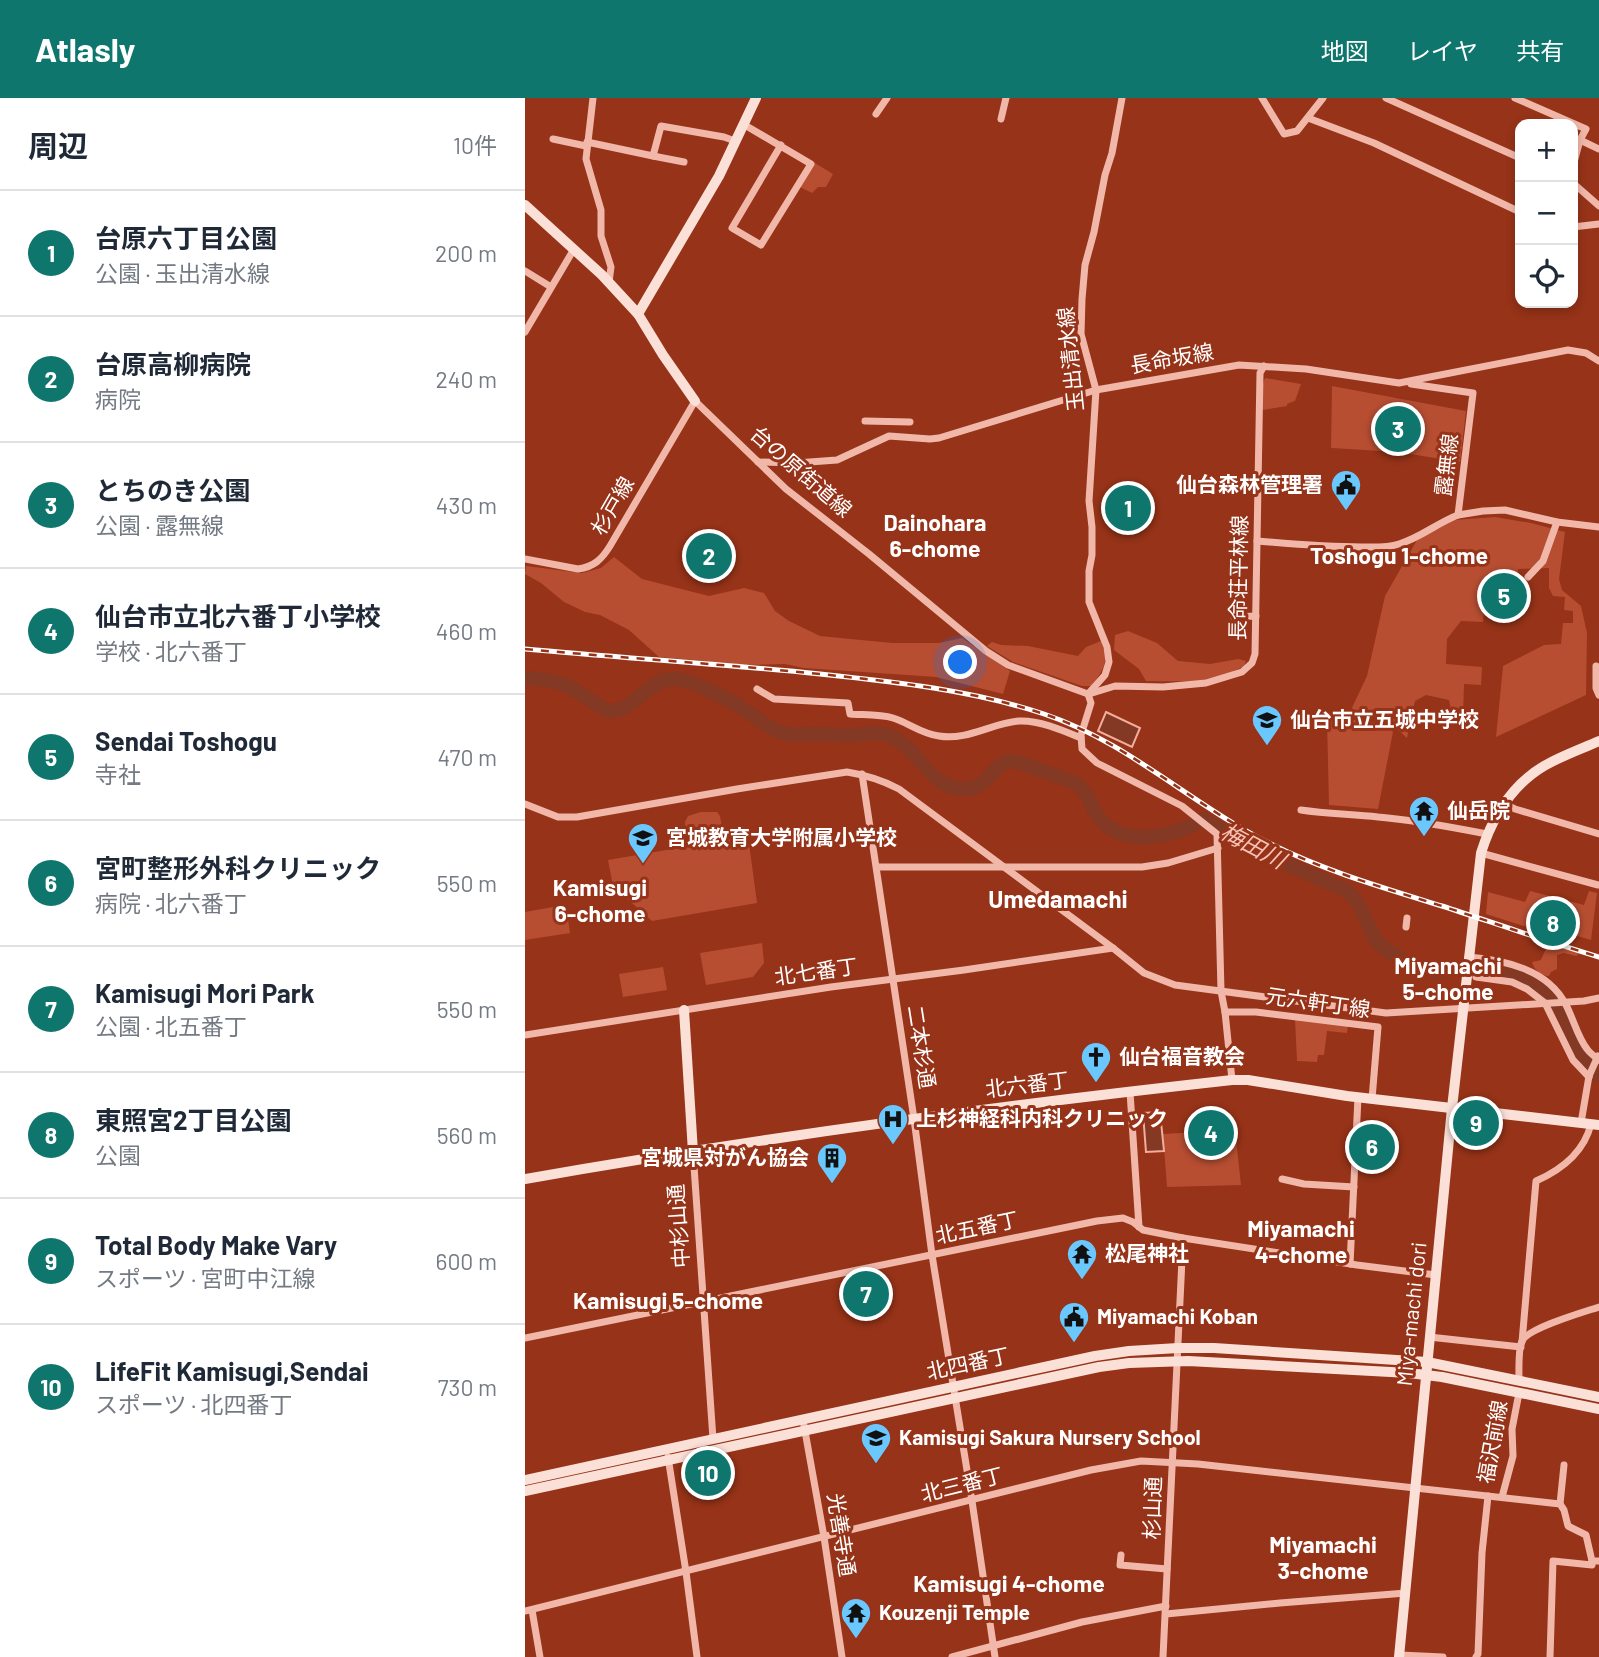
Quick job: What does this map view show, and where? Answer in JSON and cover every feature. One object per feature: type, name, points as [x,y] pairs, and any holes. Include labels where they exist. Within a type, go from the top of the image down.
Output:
[{"type":"street","points":[[593,98],[586,159],[601,211],[601,236],[611,267],[609,282]]},
{"type":"street","points":[[638,314],[719,176],[756,98]]},
{"type":"street","points":[[876,114],[887,98]]},
{"type":"street","points":[[1002,119],[1006,98]]},
{"type":"street","name":"玉出清水線","points":[[1088,694],[1104,674],[1109,662],[1107,647],[1089,602],[1092,527],[1089,501],[1096,390],[1081,334],[1081,324],[1085,265],[1112,153],[1122,98]]},
{"type":"street","points":[[1262,98],[1284,134],[1297,131],[1323,98]]},
{"type":"street","points":[[1386,98],[1515,156]]},
{"type":"street","points":[[1515,98],[1586,129],[1578,147]]},
{"type":"street","points":[[1308,118],[1374,143],[1515,210]]},
{"type":"street","points":[[743,124],[781,145],[811,164],[761,245],[732,228],[781,145]]},
{"type":"street","points":[[653,156],[661,125],[735,141]]},
{"type":"street","points":[[553,139],[684,162]]},
{"type":"street","points":[[1580,140],[1599,149]]},
{"type":"street","points":[[1578,187],[1599,206]]},
{"type":"street","name":"台の原街道線","points":[[525,205],[609,282],[638,314],[695,401],[786,489],[986,651],[1008,665],[1088,694]]},
{"type":"street","points":[[1578,226],[1599,224]]},
{"type":"street","points":[[525,332],[574,249]]},
{"type":"street","points":[[525,271],[551,287]]},
{"type":"street","name":"長命坂線","points":[[757,462],[837,460],[888,436],[939,438],[1096,390],[1239,365],[1306,369],[1399,383],[1568,350],[1586,353],[1599,361]]},
{"type":"street","name":"長命荘平林線","points":[[1088,694],[1115,686],[1163,687],[1206,683],[1242,672],[1252,663],[1255,654],[1260,373],[1264,366]]},
{"type":"street","name":"露無線","points":[[1399,383],[1473,393],[1458,515],[1483,510],[1505,510],[1557,522],[1599,527]]},
{"type":"street","name":"杉戸線","points":[[525,559],[578,569],[597,563],[604,556],[695,401]]},
{"type":"street","points":[[865,421],[909,422]]},
{"type":"street","points":[[888,436],[890,422]]},
{"type":"street","points":[[1257,541],[1328,547],[1385,547],[1413,539],[1444,520],[1458,515]]},
{"type":"street","points":[[1528,577],[1542,561],[1557,522]]},
{"type":"street","points":[[1234,617],[1256,616]]},
{"type":"street","points":[[1596,666],[1596,688],[1599,695]]},
{"type":"street","points":[[757,689],[775,699],[848,703],[850,713],[893,718],[940,737],[968,735],[1009,722],[1022,721],[1056,727],[1081,738]]},
{"type":"street","points":[[1088,694],[1091,704],[1081,735],[1082,749],[1097,763],[1182,806],[1217,834],[1221,992],[1232,1080]]},
{"type":"street","name":"Miya-machi dori","points":[[1399,1656],[1452,1108],[1463,1009],[1471,976],[1468,958],[1481,853],[1487,834],[1504,804],[1521,785],[1544,766],[1599,741]]},
{"type":"street","points":[[525,804],[558,817],[577,817],[847,772],[862,774],[899,789],[1144,973],[1175,985],[1383,1013],[1599,998]]},
{"type":"street","name":"二本杉通","points":[[862,774],[915,1119],[932,1255],[995,1657]]},
{"type":"street","points":[[1504,804],[1515,810],[1599,834]]},
{"type":"street","points":[[1301,810],[1412,821],[1487,834]]},
{"type":"street","points":[[877,867],[1142,867],[1168,863],[1218,848]]},
{"type":"street","points":[[1481,853],[1598,885]]},
{"type":"street","name":"北七番丁","points":[[525,1035],[893,978],[1113,948]]},
{"type":"street","points":[[1468,958],[1497,961],[1528,970],[1549,984],[1564,1002],[1586,1049],[1598,1058],[1589,1077],[1590,1124]]},
{"type":"street","points":[[1471,976],[1512,982],[1546,1003],[1573,1060],[1589,1077]]},
{"type":"street","name":"中杉山通","points":[[684,1010],[713,1439]]},
{"type":"street","name":"元六軒丁線","points":[[1225,1012],[1256,1012],[1378,1027],[1372,1099]]},
{"type":"street","name":"北六番丁","points":[[525,1179],[765,1140],[1232,1080],[1590,1124]]},
{"type":"street","points":[[1131,1092],[1139,1227]]},
{"type":"street","points":[[1350,1264],[1358,1097]]},
{"type":"street","name":"福沢前線","points":[[1519,1381],[1536,1181],[1554,1173],[1580,1149],[1588,1136],[1590,1124]]},
{"type":"street","points":[[1282,1179],[1304,1184],[1354,1187]]},
{"type":"street","name":"北五番丁","points":[[525,1338],[1097,1221],[1123,1218],[1143,1230],[1183,1238],[1436,1275]]},
{"type":"street","name":"杉山通","points":[[1163,1657],[1183,1238]]},
{"type":"street","points":[[1429,1337],[1522,1344],[1528,1335],[1599,1307]]},
{"type":"street","name":"北四番丁","points":[[525,1491],[954,1387],[1129,1351],[1178,1348],[1427,1362],[1599,1397]]},
{"type":"street","name":"北四番丁","points":[[525,1480],[667,1455],[713,1439],[956,1399],[1099,1367],[1129,1363],[1177,1361],[1259,1364],[1426,1374],[1599,1409]]},
{"type":"street","name":"福沢前線","points":[[1502,1497],[1513,1456],[1512,1429],[1519,1393]]},
{"type":"street","name":"光善寺通","points":[[804,1425],[842,1657]]},
{"type":"street","points":[[667,1455],[697,1657]]},
{"type":"street","name":"北三番丁","points":[[528,1610],[1128,1462],[1172,1462],[1560,1504]]},
{"type":"street","points":[[1550,1657],[1553,1561],[1591,1565],[1595,1561],[1586,1535],[1568,1526],[1560,1504],[1564,1465]]},
{"type":"street","points":[[1479,1656],[1482,1553],[1488,1496]]},
{"type":"street","points":[[1121,1555],[1119,1565],[1167,1569]]},
{"type":"street","points":[[952,1657],[1082,1622],[1166,1610],[1406,1593]]},
{"type":"street","points":[[528,1610],[540,1657]]},
{"type":"street","points":[[1399,1656],[1443,1657]]},
{"type":"shaded area","points":[[815,163],[833,174],[826,187],[818,187],[812,193],[800,187]]},
{"type":"shaded area","points":[[1265,378],[1301,384],[1295,401],[1287,406],[1263,410]]},
{"type":"shaded area","points":[[1332,386],[1466,411],[1460,462],[1398,452],[1331,448]]},
{"type":"shaded area","points":[[1495,517],[1565,532],[1559,579],[1562,590],[1581,606],[1587,633],[1586,695],[1496,737],[1503,666],[1544,645],[1561,644],[1563,623],[1573,623],[1573,611],[1564,610],[1565,597],[1553,596],[1549,588],[1549,568],[1518,569],[1517,587],[1486,584],[1483,622],[1461,621],[1447,639],[1446,664],[1482,667],[1481,685],[1464,684],[1463,719],[1453,719],[1449,700],[1426,695],[1415,701],[1407,738],[1388,721],[1350,712],[1367,676],[1385,596],[1417,540],[1438,526],[1455,520]]},
{"type":"shaded area","points":[[614,557],[642,579],[709,596],[744,588],[764,593],[775,611],[820,636],[892,643],[939,643],[962,638],[1010,671],[1003,694],[936,677],[659,657],[629,630],[600,615],[585,612],[564,602],[525,574],[526,566],[582,573],[601,568]]},
{"type":"shaded area","points":[[1128,631],[1157,643],[1178,661],[1210,664],[1238,659],[1246,661],[1244,666],[1208,679],[1146,681],[1139,669],[1114,650],[1115,635]]},
{"type":"shaded area","points":[[1101,641],[1105,655],[1104,665],[1091,686],[1082,686],[1013,662],[987,646],[992,642],[1078,656],[1086,647]]},
{"type":"shaded area","points":[[1106,712],[1140,728],[1132,747],[1098,731]]},
{"type":"shaded area","points":[[1327,720],[1386,724],[1393,732],[1378,809],[1329,805]]},
{"type":"shaded area","points":[[701,812],[717,812],[722,827],[709,833],[691,834],[686,830],[685,822],[688,816]]},
{"type":"shaded area","points":[[748,836],[757,903],[652,921],[613,886],[608,860]]},
{"type":"shaded area","points":[[1530,891],[1584,905],[1589,891],[1597,893],[1591,940],[1564,932],[1562,938],[1486,914],[1488,892],[1525,902]]},
{"type":"shaded area","points":[[553,907],[554,914],[567,912],[570,933],[525,940],[525,912]]},
{"type":"shaded area","points":[[762,943],[764,963],[753,977],[706,985],[700,953]]},
{"type":"shaded area","points":[[1548,944],[1579,954],[1557,955],[1557,969],[1549,976],[1543,975],[1536,970],[1532,962],[1541,960]]},
{"type":"shaded area","points":[[663,967],[667,990],[623,997],[619,974]]},
{"type":"shaded area","points":[[1295,1019],[1348,1025],[1347,1033],[1327,1031],[1324,1055],[1318,1055],[1317,1062],[1297,1061]]},
{"type":"shaded area","points":[[1160,1112],[1164,1151],[1146,1152],[1143,1113]]},
{"type":"shaded area","points":[[1235,1130],[1241,1185],[1167,1187],[1163,1134]]},
{"type":"shaded area","points":[[878,1271],[885,1309],[855,1316],[845,1278]]},
{"type":"waterway","name":"梅田川","points":[[525,678],[560,683],[605,710],[614,711],[630,704],[661,681],[678,679],[721,696],[779,732],[796,735],[885,734],[900,742],[934,776],[954,788],[975,787],[1005,763],[1024,764],[1078,785],[1101,820],[1112,829],[1138,837],[1166,834],[1204,819],[1256,850],[1347,891],[1358,903],[1376,941],[1412,966],[1434,972],[1456,969],[1510,974],[1528,979],[1551,994],[1587,1064],[1599,1075]]},
{"type":"railway","points":[[525,649],[877,680],[962,693],[1017,706],[1075,726],[1104,741],[1242,828],[1291,854],[1355,878],[1599,957]]},
{"type":"place","name":"とちのき公園","points":[[1398,429]]},
{"type":"place","name":"台原六丁目公園","points":[[1128,508]]},
{"type":"place","name":"仙台森林管理署","points":[[1346,512]]},
{"type":"place","name":"台原高柳病院","points":[[709,556]]},
{"type":"place","name":"Sendai Toshogu","points":[[1504,596]]},
{"type":"place","name":"仙台市立五城中学校","points":[[1267,747]]},
{"type":"place","name":"仙岳院","points":[[1424,838]]},
{"type":"place","name":"宮城教育大学附属小学校","points":[[643,865]]},
{"type":"place","name":"東照宮2丁目公園","points":[[1553,923]]},
{"type":"place","name":"仙台福音教会","points":[[1096,1084]]},
{"type":"place","name":"Total Body Make Vary","points":[[1476,1123]]},
{"type":"place","name":"仙台市立北六番丁小学校","points":[[1211,1133]]},
{"type":"place","name":"上杉神経科内科クリニック","points":[[893,1146]]},
{"type":"place","name":"宮町整形外科クリニック","points":[[1372,1147]]},
{"type":"place","name":"宮城県対がん協会","points":[[832,1185]]},
{"type":"place","name":"松尾神社","points":[[1082,1281]]},
{"type":"place","name":"Kamisugi Mori Park","points":[[866,1294]]},
{"type":"place","name":"Miyamachi Koban","points":[[1074,1344]]},
{"type":"place","name":"Kamisugi Sakura Nursery School","points":[[876,1465]]},
{"type":"place","name":"LifeFit Kamisugi,Sendai","points":[[708,1473]]},
{"type":"place","name":"Kouzenji Temple","points":[[856,1640]]},
{"type":"district","name":"Dainohara 6-chome","points":[[935,536]]},
{"type":"district","name":"Toshogu 1-chome","points":[[1399,556]]},
{"type":"district","name":"Umedamachi","points":[[1058,900]]},
{"type":"district","name":"Kamisugi 6-chome","points":[[600,901]]},
{"type":"district","name":"Miyamachi 5-chome","points":[[1448,979]]},
{"type":"district","name":"Miyamachi 4-chome","points":[[1301,1242]]},
{"type":"district","name":"Kamisugi 5-chome","points":[[668,1301]]},
{"type":"district","name":"Miyamachi 3-chome","points":[[1323,1558]]},
{"type":"district","name":"Kamisugi 4-chome","points":[[1009,1584]]}]
